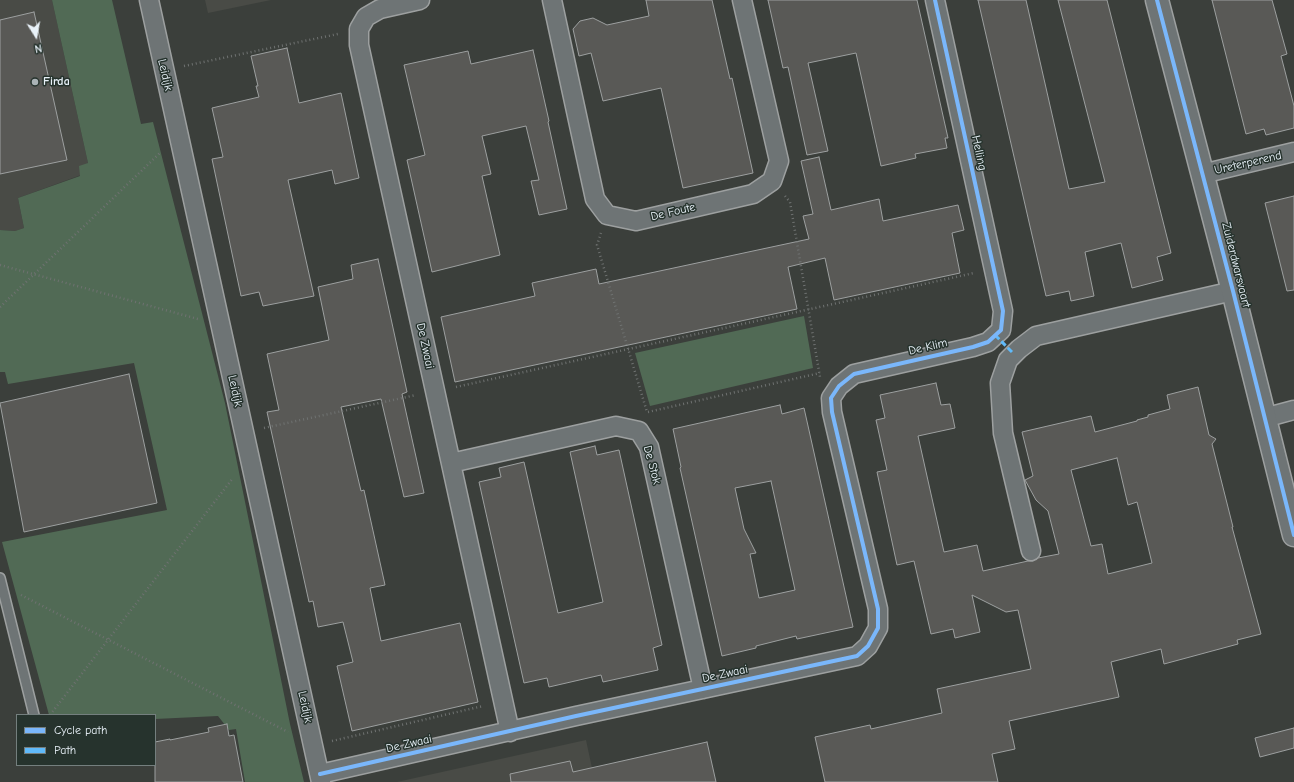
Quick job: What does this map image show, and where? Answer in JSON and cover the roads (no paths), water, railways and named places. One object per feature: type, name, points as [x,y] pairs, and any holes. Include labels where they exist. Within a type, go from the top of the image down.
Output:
[{"type":"main road","name":"Zuiderdwarsvaart","points":[[1157,0],[1233,291],[1294,535]]},
{"type":"street","name":"Leidijk","points":[[149,0],[321,778]]},
{"type":"street","name":"De Zwaai","points":[[420,0],[380,9],[366,17],[359,30],[359,45],[510,732]]},
{"type":"street","name":"De Foute","points":[[552,0],[595,199],[607,215],[636,221],[753,194],[772,180],[779,161],[742,0]]},
{"type":"street","name":"Helling","points":[[935,0],[1003,311]]},
{"type":"street","name":"Ureterperend","points":[[1202,174],[1294,152]]},
{"type":"street","points":[[1031,551],[1003,433],[1000,383],[1008,360],[1036,336],[1233,291]]},
{"type":"street","name":"De Klim","points":[[835,392],[854,374],[988,342],[1001,330],[1003,311]]},
{"type":"street","name":"De Zwaai","points":[[321,778],[576,716],[857,656],[868,646],[878,628],[878,609],[832,412],[835,392]]},
{"type":"street","points":[[1264,418],[1294,410]]},
{"type":"street","name":"De Stok","points":[[451,463],[616,426],[639,431],[649,447],[703,689]]},
{"type":"lane","points":[[1,582],[34,714]]},
{"type":"place","name":"Firda","points":[[35,82]]}]
